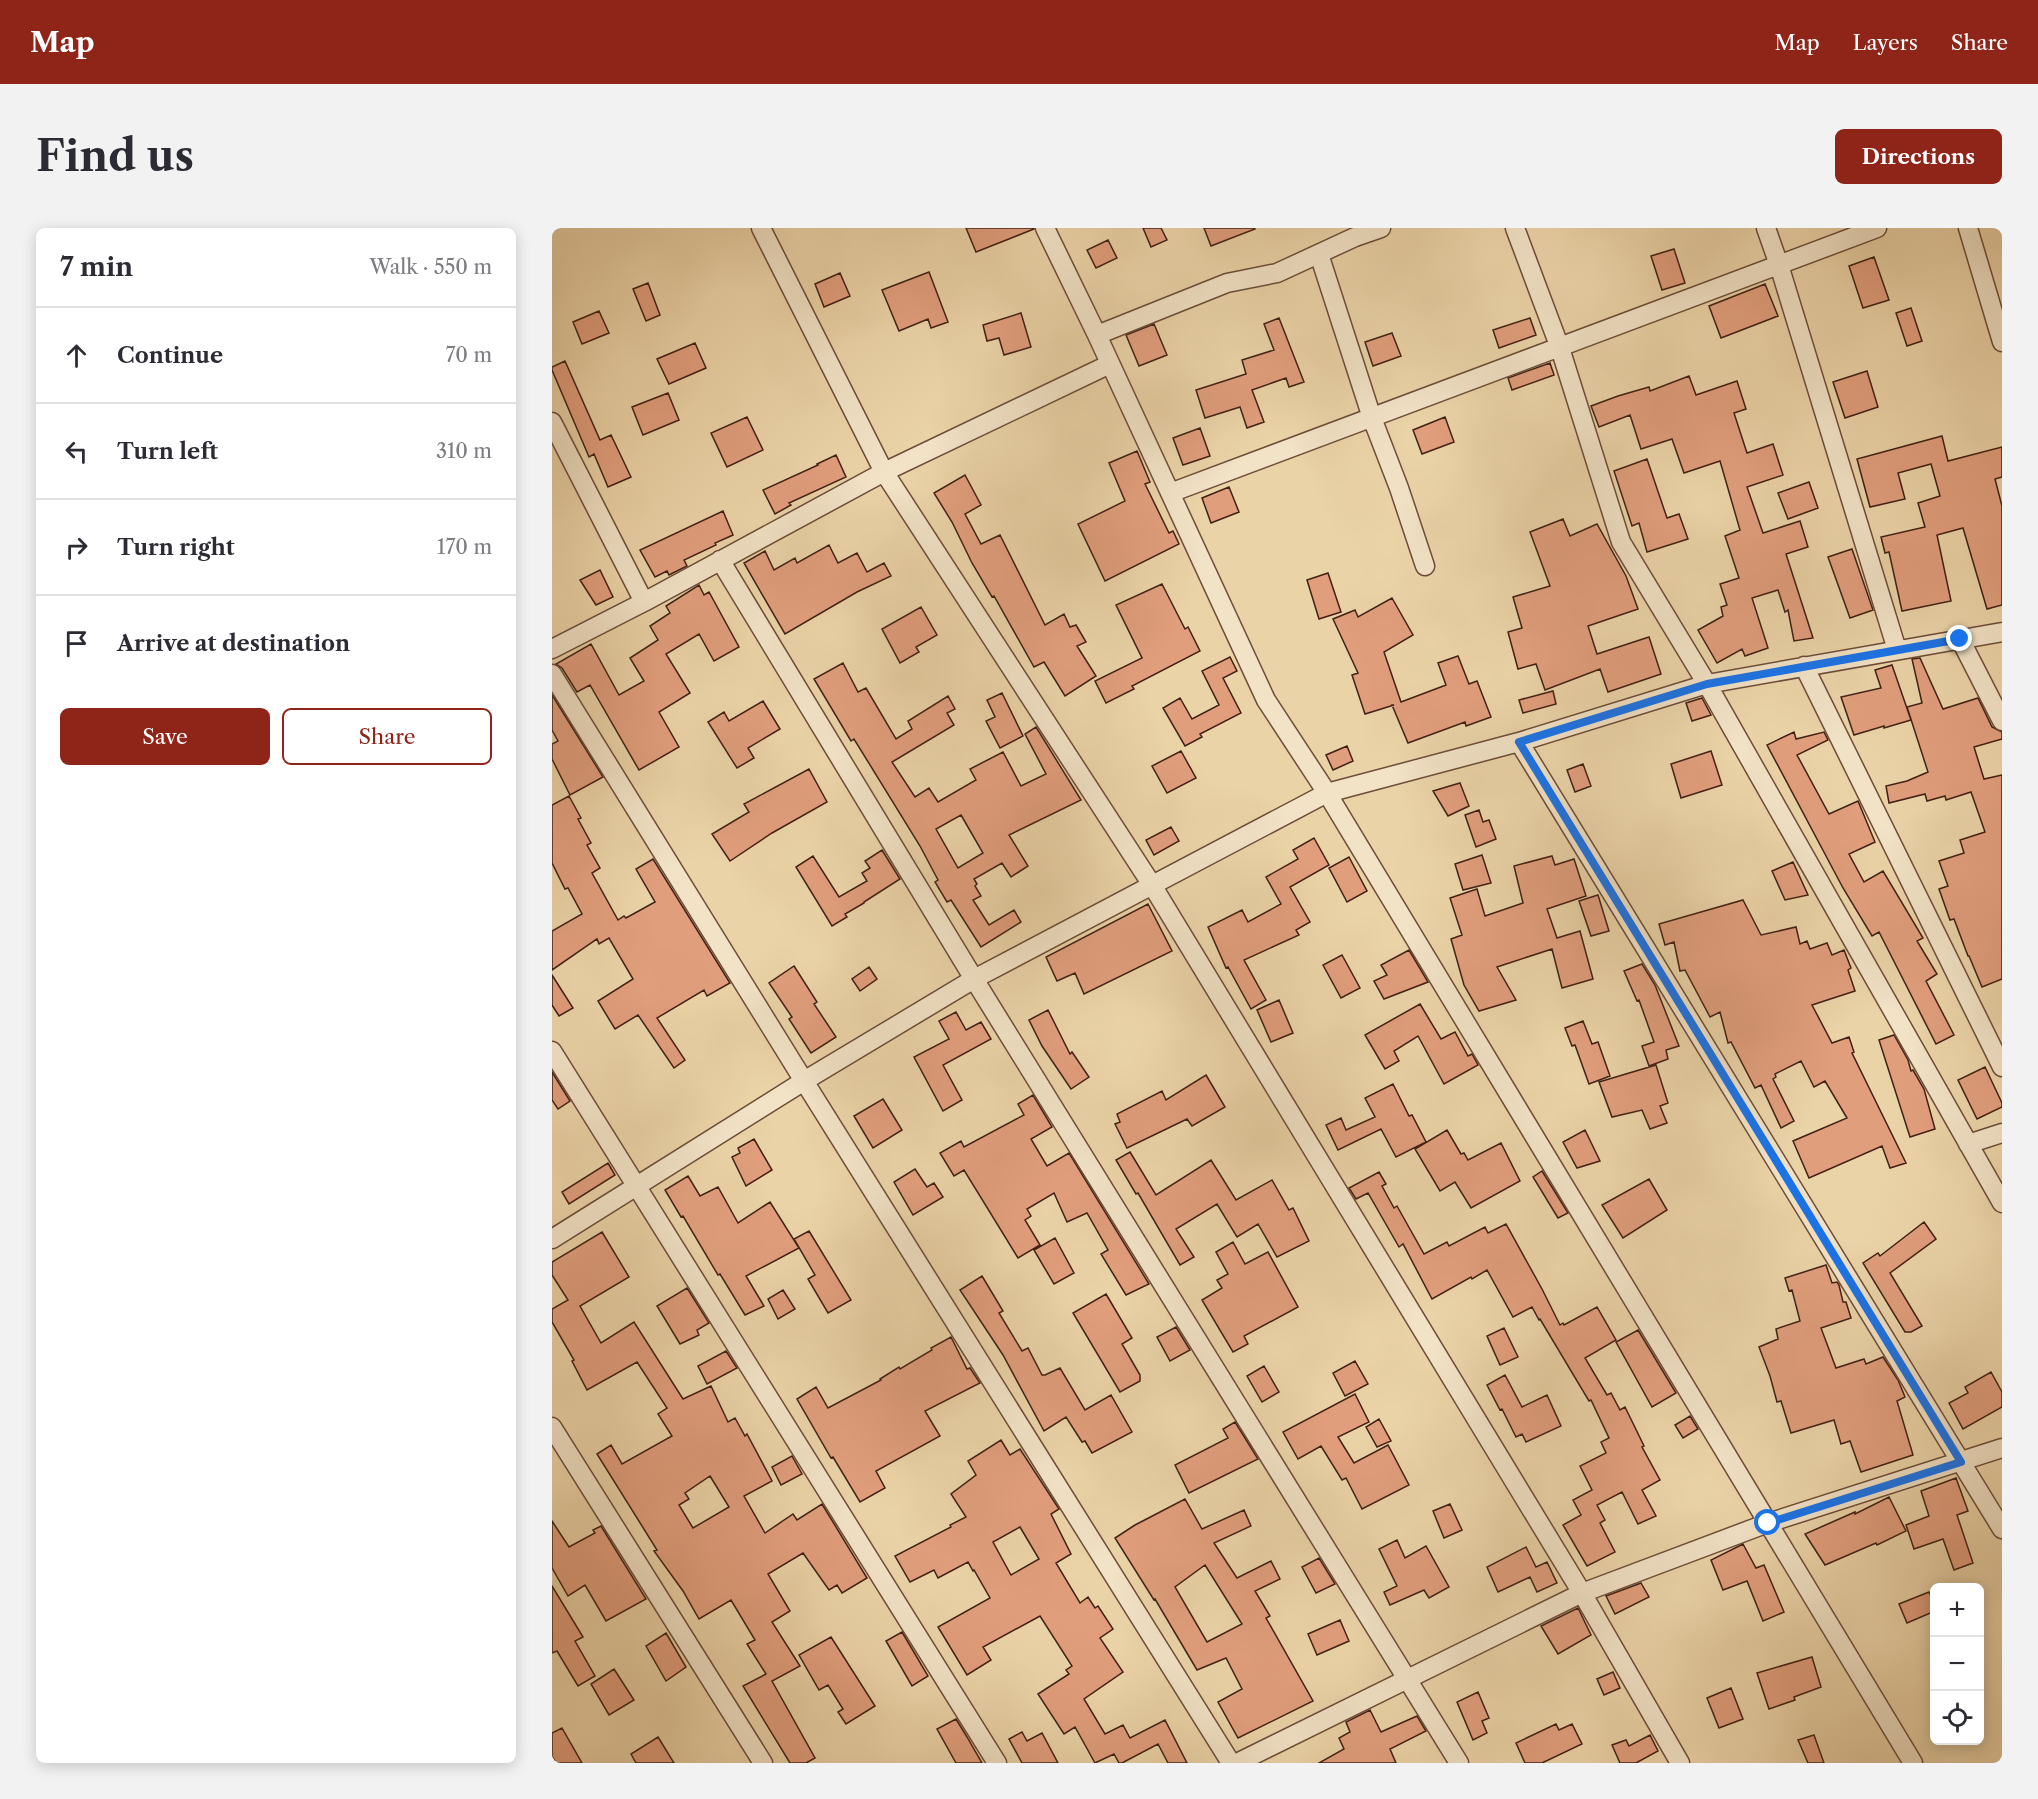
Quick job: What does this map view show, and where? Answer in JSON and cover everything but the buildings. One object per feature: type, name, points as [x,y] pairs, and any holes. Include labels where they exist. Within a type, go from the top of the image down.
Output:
[{"type":"street","points":[[761,228],[884,472],[1152,885],[1582,1593],[1680,1763]]},
{"type":"street","points":[[1045,228],[1266,700],[1327,794],[1913,1763]]},
{"type":"street","points":[[1097,335],[1227,283],[1277,273],[1319,254],[1353,232],[1381,228]]},
{"type":"street","points":[[1515,228],[1560,348],[1614,526],[1621,542],[1707,684],[2002,1203]]},
{"type":"street","points":[[1766,228],[1897,650]]},
{"type":"street","points":[[1170,494],[1877,228]]},
{"type":"street","points":[[1968,228],[2002,342]]},
{"type":"street","points":[[1319,254],[1372,418],[1425,566]]},
{"type":"street","points":[[552,649],[644,602],[884,472],[1110,364]]},
{"type":"street","points":[[552,422],[644,602]]},
{"type":"street","points":[[720,560],[974,979],[1459,1763]]},
{"type":"street","points":[[552,1239],[804,1081],[974,979],[1327,794],[1519,742],[1707,684],[2002,632]]},
{"type":"street","points":[[1960,639],[2002,721]]},
{"type":"street","points":[[1804,666],[2002,1067]]},
{"type":"street","points":[[552,674],[1231,1763]]},
{"type":"street","points":[[1519,742],[2002,1529]]},
{"type":"street","points":[[552,1051],[998,1763]]},
{"type":"street","points":[[1968,1144],[2002,1133]]},
{"type":"street","points":[[552,1427],[763,1763]]},
{"type":"street","points":[[1237,1763],[1582,1593],[1768,1523],[2002,1448]]},
{"type":"route","points":[[1768,1523],[1961,1462],[1519,742],[1707,684],[1960,639]]}]
